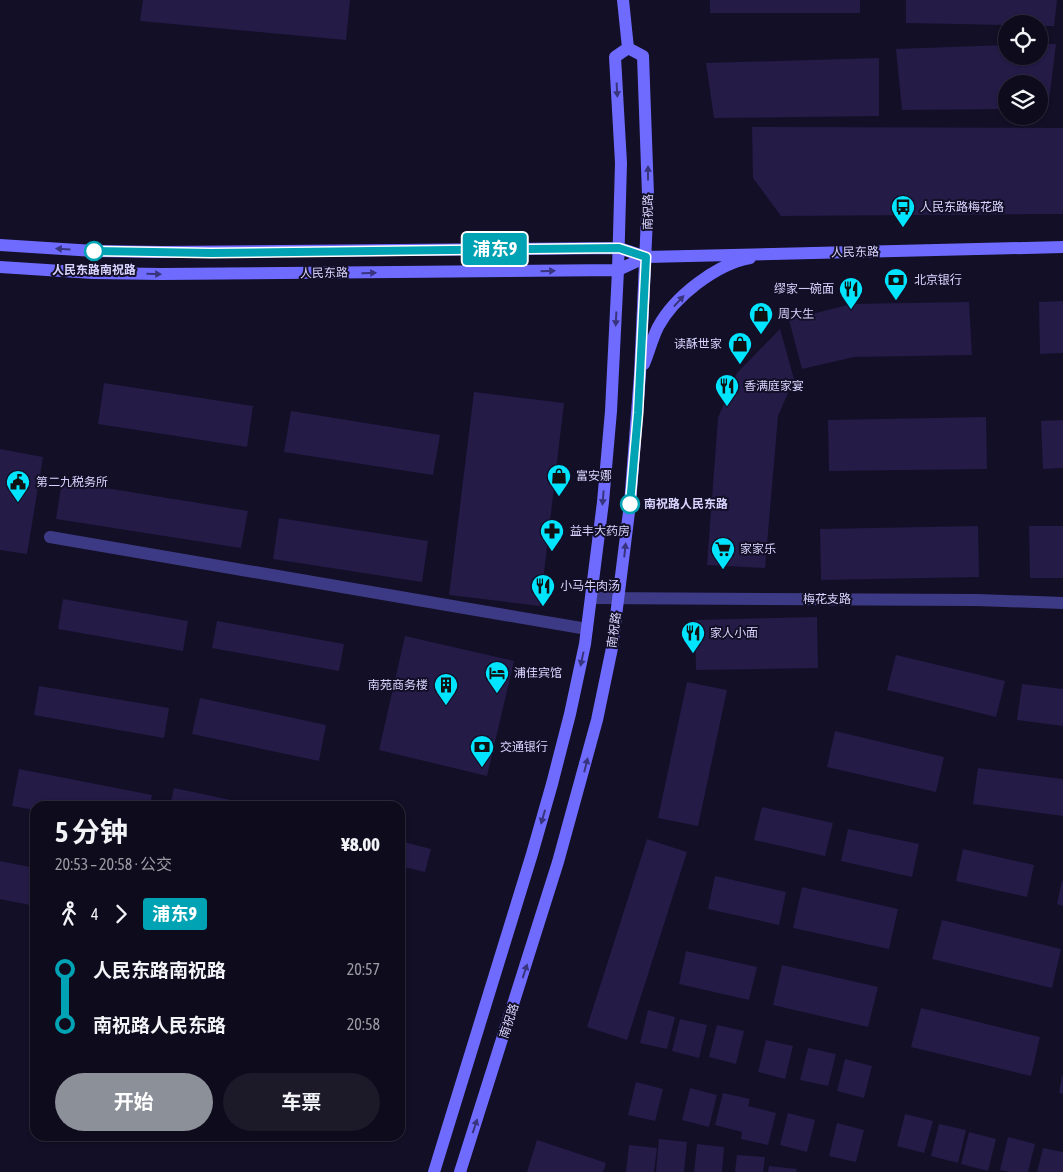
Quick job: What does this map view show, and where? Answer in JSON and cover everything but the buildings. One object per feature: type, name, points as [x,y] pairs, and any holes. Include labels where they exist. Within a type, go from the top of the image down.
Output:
[{"type":"main road","points":[[434,1172],[552,784],[570,714],[587,629],[603,502],[611,411],[621,163],[615,57],[628,48],[623,0]]},
{"type":"main road","name":"南祝路","points":[[460,1172],[534,942],[579,792],[612,648],[630,504],[640,374],[646,257],[648,162],[643,56],[628,48]]},
{"type":"main road","name":"人民东路","points":[[0,245],[94,251],[162,252],[619,248],[646,257],[1063,247]]},
{"type":"main road","points":[[640,374],[659,327],[678,301],[705,277],[742,259],[774,253]]},
{"type":"main road","name":"人民东路","points":[[0,267],[93,273],[171,274],[618,270],[646,257]]},
{"type":"street","points":[[50,537],[587,629]]},
{"type":"street","name":"梅花支路","points":[[591,598],[1063,602]]},
{"type":"bus line","name":"浦东9","points":[[94,251],[211,253],[619,248],[646,257],[638,413],[630,504]]},
{"type":"place","name":"人民东路梅花路","points":[[903,228]]},
{"type":"place","name":"人民东路南祝路","points":[[94,251]]},
{"type":"place","name":"北京银行","points":[[896,301]]},
{"type":"place","name":"缪家一碗面","points":[[851,310]]},
{"type":"place","name":"周大生","points":[[761,335]]},
{"type":"place","name":"读酥世家","points":[[740,365]]},
{"type":"place","name":"香满庭家宴","points":[[727,407]]},
{"type":"place","name":"富安娜","points":[[559,497]]},
{"type":"place","name":"第二九税务所","points":[[18,503]]},
{"type":"place","name":"南祝路人民东路","points":[[630,504]]},
{"type":"place","name":"益丰大药房","points":[[552,552]]},
{"type":"place","name":"家家乐","points":[[723,570]]},
{"type":"place","name":"小马牛肉汤","points":[[543,607]]},
{"type":"place","name":"家人小面","points":[[693,654]]},
{"type":"place","name":"浦佳宾馆","points":[[497,694]]},
{"type":"place","name":"南苑商务楼","points":[[446,706]]},
{"type":"place","name":"交通银行","points":[[482,768]]}]
